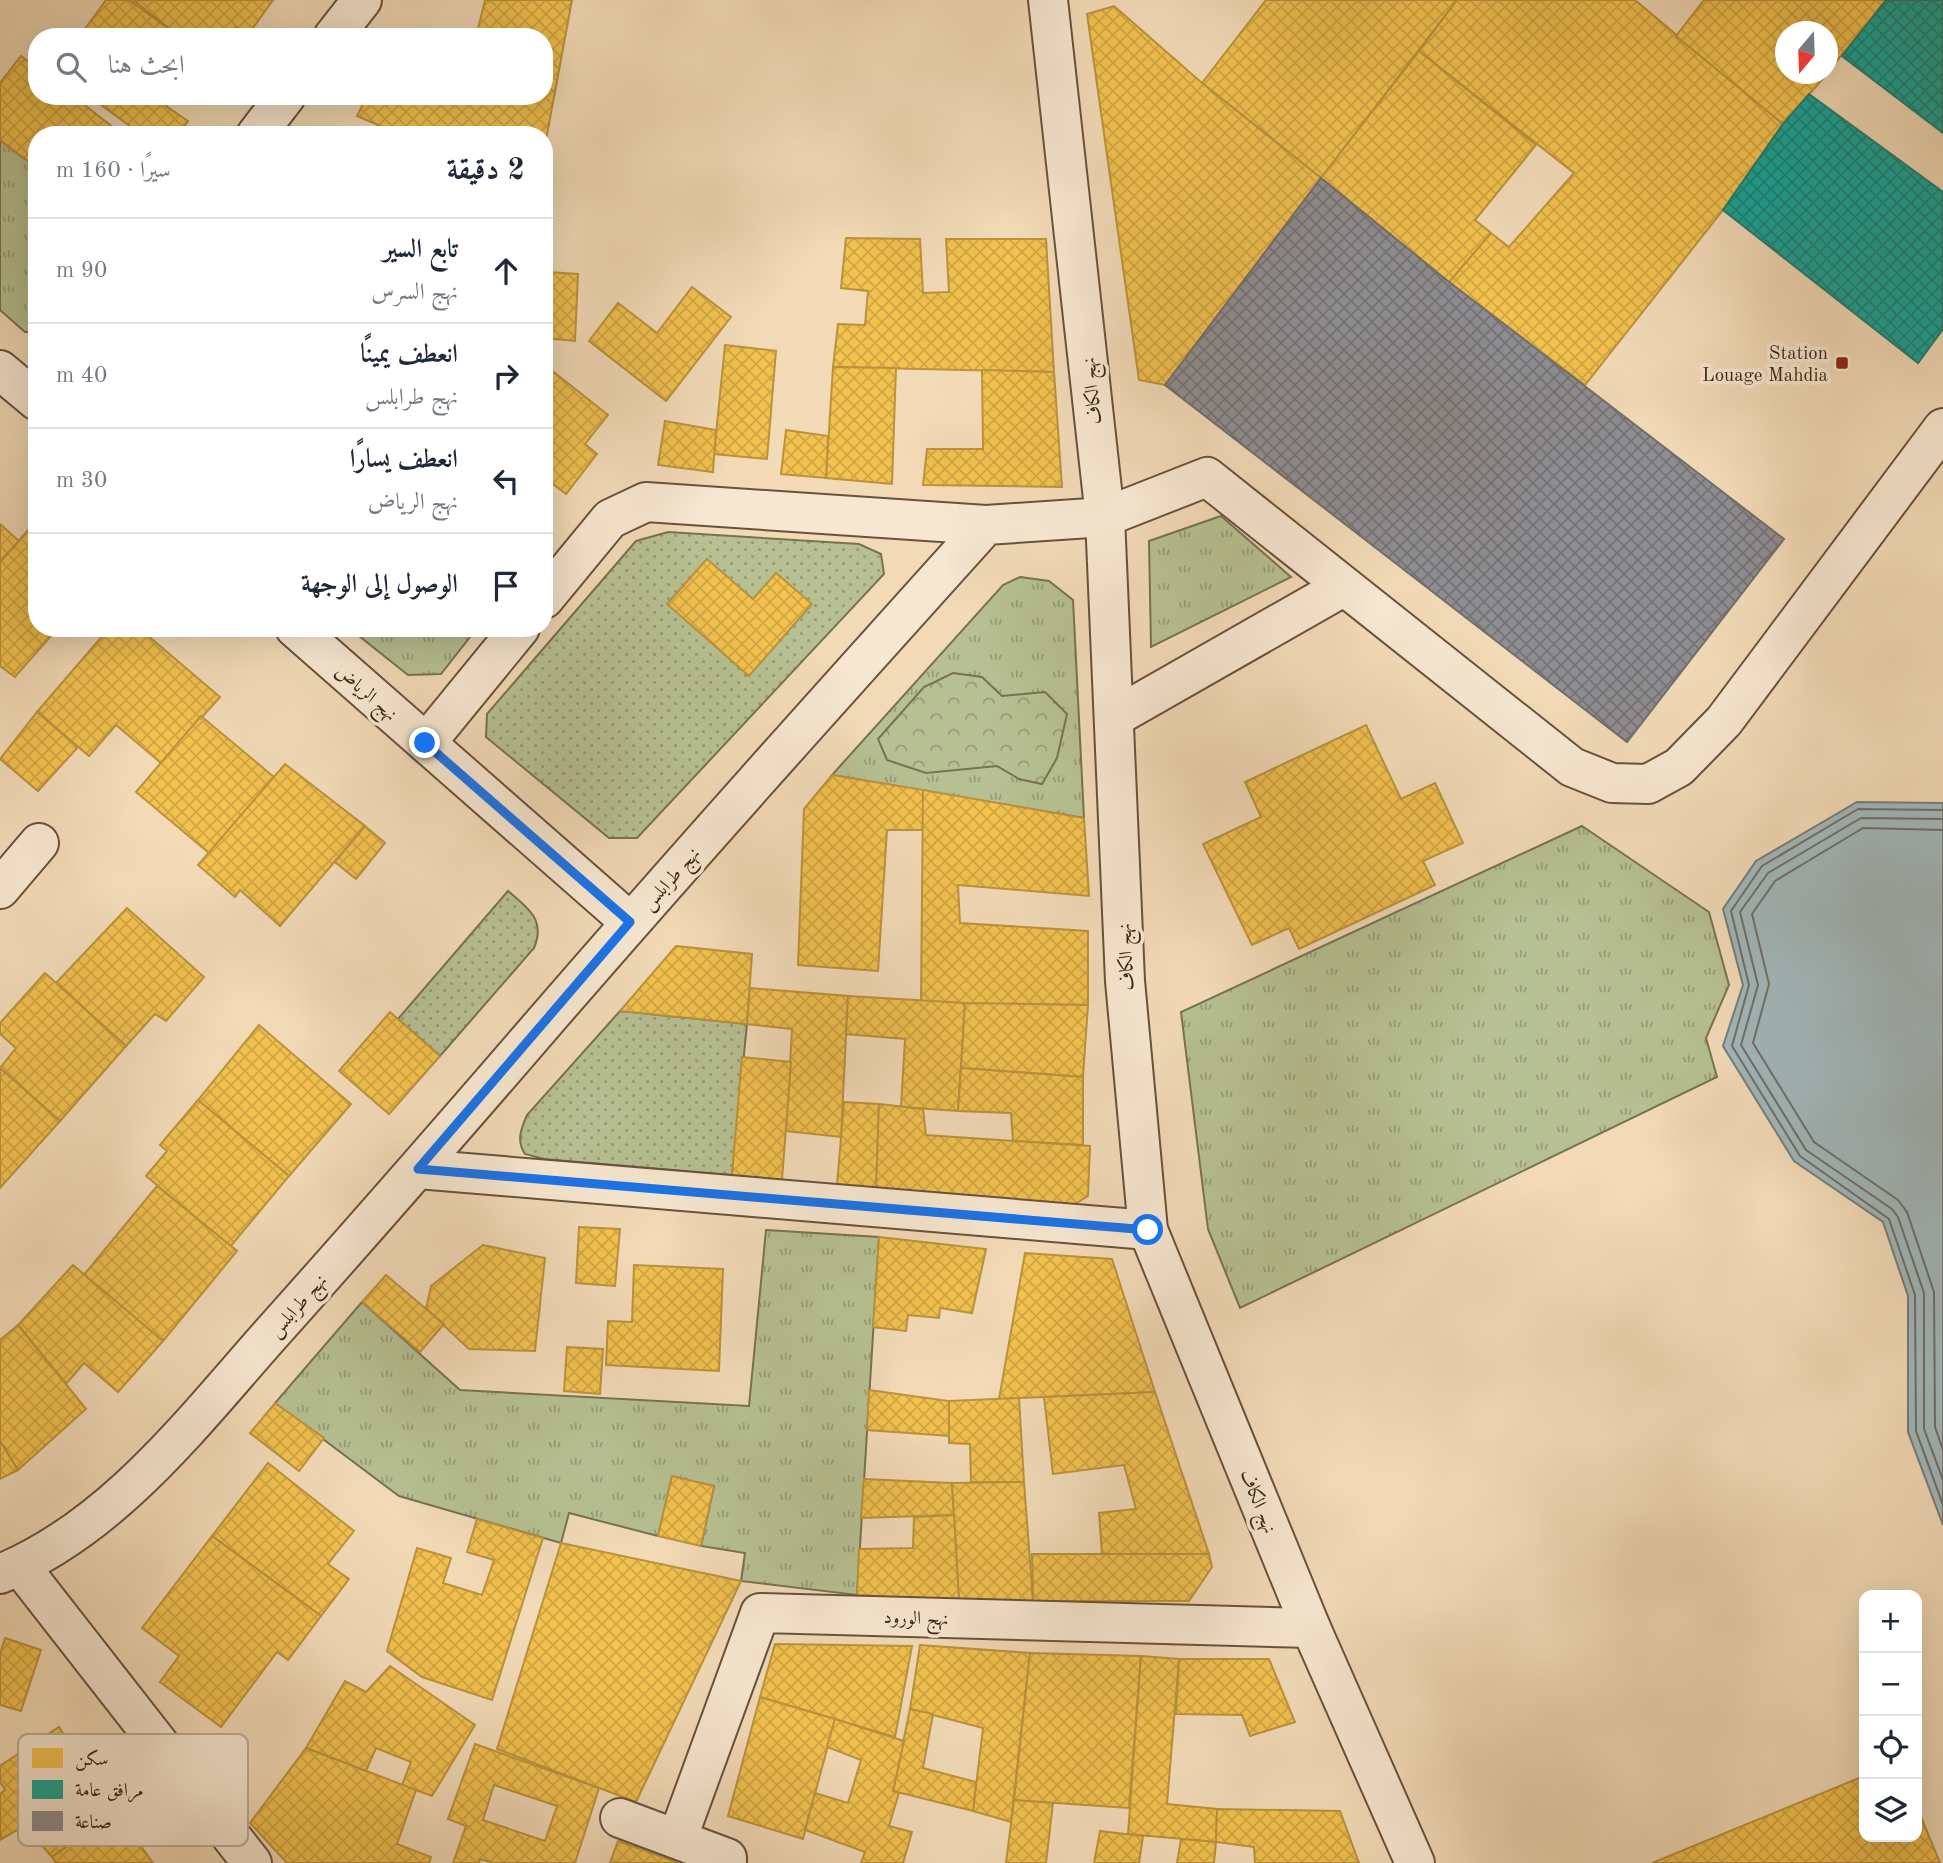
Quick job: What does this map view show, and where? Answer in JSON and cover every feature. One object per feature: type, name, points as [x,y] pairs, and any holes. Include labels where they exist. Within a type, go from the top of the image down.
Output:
[{"type":"street","points":[[340,28],[362,0]]},
{"type":"street","name":"نهج الكاف","points":[[1048,0],[1105,517],[1125,981],[1148,1230],[1311,1628],[1415,1863]]},
{"type":"street","points":[[263,126],[279,105]]},
{"type":"street","points":[[0,370],[28,393]]},
{"type":"street","points":[[553,588],[610,519],[646,502],[986,525],[1105,517],[1207,477],[1572,767],[1612,783],[1648,784],[1679,767],[1724,720],[1943,428]]},
{"type":"street","name":"نهج طرابلس","points":[[10,1570],[101,1514],[164,1454],[418,1169],[630,922],[986,525]]},
{"type":"street","points":[[1115,717],[1343,587]]},
{"type":"street","name":"نهج الرياض","points":[[305,637],[630,922]]},
{"type":"street","points":[[425,743],[513,637]]},
{"type":"street","points":[[0,889],[39,843]]},
{"type":"street","points":[[418,1169],[1148,1230]]},
{"type":"street","points":[[10,1570],[145,1734]]},
{"type":"street","name":"نهج الورود","points":[[678,1838],[760,1612],[1311,1628]]},
{"type":"street","points":[[620,1818],[727,1858],[727,1863]]},
{"type":"street","points":[[237,1846],[251,1863]]},
{"type":"green space","points":[[0,140],[28,161],[28,332],[0,310]]},
{"type":"green space","points":[[1221,516],[1291,577],[1151,647],[1149,541]]},
{"type":"green space","points":[[668,532],[859,544],[881,554],[884,574],[637,838],[609,838],[486,737],[487,714],[636,541]]},
{"type":"green space","points":[[1020,577],[1049,581],[1073,600],[1084,818],[832,775],[1003,585]]},
{"type":"green space","points":[[360,637],[470,637],[441,674],[408,675]]},
{"type":"green space","points":[[953,673],[982,677],[1002,696],[1045,692],[1067,714],[1057,758],[1042,784],[1019,779],[997,766],[926,773],[887,760],[878,739],[924,687]]},
{"type":"green space","points":[[1582,826],[1709,912],[1729,985],[1706,1038],[1717,1077],[1240,1308],[1208,1229],[1181,1012]]},
{"type":"green space","points":[[508,891],[533,915],[538,930],[534,948],[440,1056],[398,1019]]},
{"type":"green space","points":[[620,1011],[747,1024],[732,1175],[544,1159],[525,1154],[520,1140],[527,1115]]},
{"type":"green space","points":[[766,1230],[879,1237],[857,1595],[741,1581],[745,1553],[701,1546],[714,1486],[672,1477],[658,1536],[569,1513],[561,1543],[399,1496],[275,1403],[362,1302],[460,1390],[749,1406]]},
{"type":"water","points":[[1857,802],[1943,803],[1943,1525],[1908,1432],[1908,1296],[1883,1222],[1794,1161],[1723,1046],[1743,985],[1723,909],[1756,861]]},
{"type":"building: سكن","points":[[106,0],[129,0],[168,28],[86,28]]},
{"type":"building: سكن","points":[[133,0],[273,0],[253,28],[169,28]]},
{"type":"building: سكن","points":[[485,0],[572,0],[553,102],[553,28],[478,28]]},
{"type":"building: سكن","points":[[1266,0],[1457,0],[1321,178],[1202,83]]},
{"type":"building: سكن","points":[[1457,0],[1635,0],[1783,124],[1723,210],[1585,385],[1449,282],[1491,233],[1509,247],[1574,173],[1419,51]]},
{"type":"building: سكن","points":[[1704,0],[1886,0],[1838,60],[1838,21],[1775,21],[1775,84],[1818,84],[1783,124],[1676,36]]},
{"type":"building: سكن","points":[[1114,6],[1202,83],[1321,178],[1165,385],[1139,380],[1087,14]]},
{"type":"building: سكن","points":[[1419,51],[1536,145],[1475,220],[1491,233],[1449,282],[1321,178]]},
{"type":"building: سكن","points":[[21,56],[28,61],[28,105],[85,105],[111,126],[28,126],[28,161],[0,140],[0,83]]},
{"type":"building: سكن","points":[[101,105],[167,105],[188,121],[185,126],[130,126]]},
{"type":"building: سكن","points":[[362,105],[553,105],[549,126],[380,126],[357,116]]},
{"type":"building: سكن","points":[[846,238],[920,239],[923,293],[949,292],[946,239],[1046,239],[1054,372],[833,367],[838,324],[865,325],[868,291],[841,288]]},
{"type":"building: سكن","points":[[553,272],[578,274],[575,341],[553,339]]},
{"type":"building: سكن","points":[[692,287],[731,317],[666,401],[589,341],[618,303],[657,333]]},
{"type":"building: سكن","points":[[725,345],[776,351],[767,459],[714,454]]},
{"type":"building: سكن","points":[[833,367],[896,368],[892,484],[826,478]]},
{"type":"building: سكن","points":[[982,370],[1054,372],[1062,487],[923,485],[927,449],[983,449]]},
{"type":"building: سكن","points":[[553,371],[608,415],[585,444],[597,454],[566,494],[553,484]]},
{"type":"building: سكن","points":[[665,421],[716,430],[713,472],[658,465]]},
{"type":"building: سكن","points":[[786,430],[828,436],[826,478],[781,474]]},
{"type":"building: سكن","points":[[0,524],[19,541],[0,562]]},
{"type":"building: سكن","points":[[28,530],[28,637],[50,637],[15,677],[0,666],[0,562]]},
{"type":"building: سكن","points":[[707,559],[753,599],[776,573],[812,604],[749,676],[667,604]]},
{"type":"building: سكن","points":[[101,637],[150,637],[220,697],[161,763],[116,725],[89,756],[37,712]]},
{"type":"building: سكن","points":[[37,712],[78,747],[38,791],[0,759]]},
{"type":"building: سكن","points":[[201,716],[274,777],[209,853],[136,792]]},
{"type":"building: سكن","points":[[1366,725],[1401,799],[1435,783],[1463,843],[1423,861],[1435,885],[1299,949],[1289,928],[1252,945],[1203,844],[1261,817],[1245,782]]},
{"type":"building: سكن","points":[[285,764],[365,826],[280,926],[240,890],[235,897],[198,865]]},
{"type":"building: سكن","points":[[832,775],[923,790],[923,830],[887,830],[878,971],[798,965],[804,809]]},
{"type":"building: سكن","points":[[923,790],[1084,818],[1089,896],[958,885],[960,923],[1088,931],[1088,1005],[921,1003]]},
{"type":"building: سكن","points":[[365,826],[385,843],[356,879],[335,862]]},
{"type":"building: سكن","points":[[127,908],[204,977],[166,1021],[155,1014],[126,1046],[56,983]]},
{"type":"building: سكن","points":[[676,946],[752,954],[747,1024],[620,1011]]},
{"type":"building: سكن","points":[[45,973],[126,1046],[60,1121],[0,1068],[16,1048],[0,1034],[0,1023]]},
{"type":"building: سكن","points":[[750,988],[848,996],[841,1137],[786,1131],[792,1029],[747,1024]]},
{"type":"building: سكن","points":[[848,996],[965,1003],[958,1111],[901,1107],[905,1039],[846,1034]]},
{"type":"building: سكن","points":[[965,1003],[1088,1005],[1083,1077],[961,1068]]},
{"type":"building: سكن","points":[[390,1012],[440,1056],[389,1114],[339,1071]]},
{"type":"building: سكن","points":[[259,1025],[351,1104],[289,1176],[198,1100]]},
{"type":"building: سكن","points":[[742,1057],[791,1062],[782,1180],[732,1175]]},
{"type":"building: سكن","points":[[0,1068],[60,1121],[0,1188]]},
{"type":"building: سكن","points":[[961,1068],[1083,1077],[1083,1145],[1013,1141],[1011,1113],[958,1111]]},
{"type":"building: سكن","points":[[198,1100],[289,1176],[230,1247],[146,1176],[167,1151],[160,1145]]},
{"type":"building: سكن","points":[[844,1102],[879,1104],[876,1189],[837,1185]]},
{"type":"building: سكن","points":[[879,1104],[923,1109],[926,1135],[1090,1146],[1088,1196],[1072,1206],[876,1189]]},
{"type":"building: سكن","points":[[157,1186],[237,1251],[163,1341],[83,1276]]},
{"type":"building: سكن","points":[[579,1227],[620,1229],[615,1286],[576,1283]]},
{"type":"building: سكن","points":[[879,1237],[986,1249],[972,1313],[940,1308],[939,1318],[908,1315],[906,1331],[873,1327]]},
{"type":"building: سكن","points":[[483,1245],[545,1258],[535,1351],[469,1349],[426,1309],[431,1286]]},
{"type":"building: سكن","points":[[1025,1253],[1112,1259],[1155,1392],[999,1399]]},
{"type":"building: سكن","points":[[73,1265],[163,1341],[118,1392],[84,1363],[66,1384],[18,1325]]},
{"type":"building: سكن","points":[[634,1265],[723,1269],[719,1371],[606,1365],[608,1321],[632,1322]]},
{"type":"building: سكن","points":[[386,1275],[444,1324],[420,1352],[362,1302]]},
{"type":"building: سكن","points":[[18,1325],[86,1409],[18,1470],[0,1441],[0,1340]]},
{"type":"building: سكن","points":[[567,1347],[603,1349],[600,1394],[564,1391]]},
{"type":"building: سكن","points":[[869,1390],[949,1401],[949,1436],[867,1430]]},
{"type":"building: سكن","points":[[1155,1392],[1209,1554],[1102,1554],[1099,1513],[1136,1509],[1124,1465],[1053,1474],[1044,1397]]},
{"type":"building: سكن","points":[[1019,1398],[1024,1482],[971,1482],[970,1444],[949,1443],[949,1401]]},
{"type":"building: سكن","points":[[275,1403],[324,1438],[299,1471],[250,1433]]},
{"type":"building: سكن","points":[[0,1441],[18,1470],[0,1479]]},
{"type":"building: سكن","points":[[268,1463],[354,1531],[328,1564],[349,1579],[321,1616],[212,1536]]},
{"type":"building: سكن","points":[[672,1476],[714,1486],[701,1546],[658,1536]]},
{"type":"building: سكن","points":[[864,1479],[952,1483],[954,1515],[861,1518]]},
{"type":"building: سكن","points":[[1024,1482],[1033,1601],[959,1601],[952,1483]]},
{"type":"building: سكن","points":[[954,1515],[959,1601],[857,1595],[859,1549],[913,1548],[914,1517]]},
{"type":"building: سكن","points":[[477,1519],[543,1538],[492,1700],[422,1677],[387,1651],[417,1548],[451,1558],[443,1583],[482,1595],[494,1560],[467,1552]]},
{"type":"building: سكن","points":[[212,1536],[321,1616],[288,1660],[277,1652],[221,1727],[160,1682],[179,1656],[142,1628]]},
{"type":"building: سكن","points":[[561,1543],[741,1581],[636,1802],[497,1749]]},
{"type":"building: سكن","points":[[1032,1554],[1209,1554],[1212,1567],[1189,1601],[1033,1601]]},
{"type":"building: سكن","points":[[5,1638],[41,1650],[21,1711],[0,1705],[0,1654]]},
{"type":"building: سكن","points":[[775,1644],[912,1646],[895,1737],[760,1697]]},
{"type":"building: سكن","points":[[920,1645],[1030,1653],[1011,1822],[973,1811],[983,1728],[910,1709]]},
{"type":"building: سكن","points":[[1030,1653],[1141,1656],[1129,1808],[1014,1800]]},
{"type":"building: سكن","points":[[1141,1656],[1179,1659],[1167,1804],[1217,1809],[1216,1842],[1128,1834]]},
{"type":"building: سكن","points":[[1179,1659],[1269,1659],[1295,1722],[1250,1736],[1242,1715],[1176,1714]]},
{"type":"building: سكن","points":[[390,1666],[475,1725],[432,1796],[402,1785],[411,1762],[376,1748],[366,1771],[306,1748],[345,1681],[366,1692]]},
{"type":"building: سكن","points":[[760,1697],[835,1719],[803,1839],[728,1816]]},
{"type":"building: سكن","points":[[910,1709],[933,1714],[923,1768],[976,1782],[973,1811],[893,1791]]},
{"type":"building: سكن","points":[[835,1719],[904,1741],[893,1791],[899,1793],[889,1826],[912,1832],[903,1863],[861,1863],[865,1852],[805,1830],[815,1793],[848,1803],[861,1760],[827,1747]]},
{"type":"building: سكن","points":[[59,1727],[64,1734],[48,1734]]},
{"type":"building: سكن","points":[[475,1744],[599,1788],[575,1863],[494,1863],[480,1859],[479,1863],[453,1863],[466,1826],[448,1819]],"holes":[[[494,1785],[557,1806],[545,1841],[483,1820]]]},
{"type":"building: سكن","points":[[306,1748],[416,1790],[397,1844],[431,1857],[429,1863],[287,1863],[250,1823]]},
{"type":"building: سكن","points":[[18,1754],[18,1830],[0,1840],[0,1794],[5,1790],[0,1782],[0,1766]]},
{"type":"building: سكن","points":[[1859,1778],[1859,1842],[1922,1842],[1922,1819],[1940,1863],[1652,1863]]},
{"type":"building: سكن","points":[[1014,1800],[1053,1803],[1046,1863],[1006,1863]]},
{"type":"building: سكن","points":[[1217,1809],[1340,1811],[1359,1863],[1255,1863],[1254,1847],[1216,1842]]},
{"type":"building: سكن","points":[[1100,1831],[1143,1836],[1139,1863],[1094,1863]]},
{"type":"building: سكن","points":[[1181,1839],[1216,1842],[1214,1863],[1177,1863]]},
{"type":"building: سكن","points":[[618,1841],[679,1863],[610,1863]]},
{"type":"building: سكن","points":[[42,1846],[67,1846],[52,1857]]},
{"type":"building: سكن","points":[[67,1846],[141,1846],[153,1863],[56,1863],[52,1857]]},
{"type":"building: مرافق عامة","points":[[1886,0],[1943,0],[1943,133],[1842,56]]},
{"type":"building: مرافق عامة","points":[[1809,94],[1943,192],[1943,329],[1918,363],[1723,210],[1783,124]]},
{"type":"building: صناعة","points":[[1321,178],[1449,282],[1784,539],[1627,742],[1165,385]]},
{"type":"place","name":"Station Louage Mahdia","points":[[1842,363]]},
{"type":"route","points":[[425,743],[630,922],[418,1169],[1148,1230]]}]
